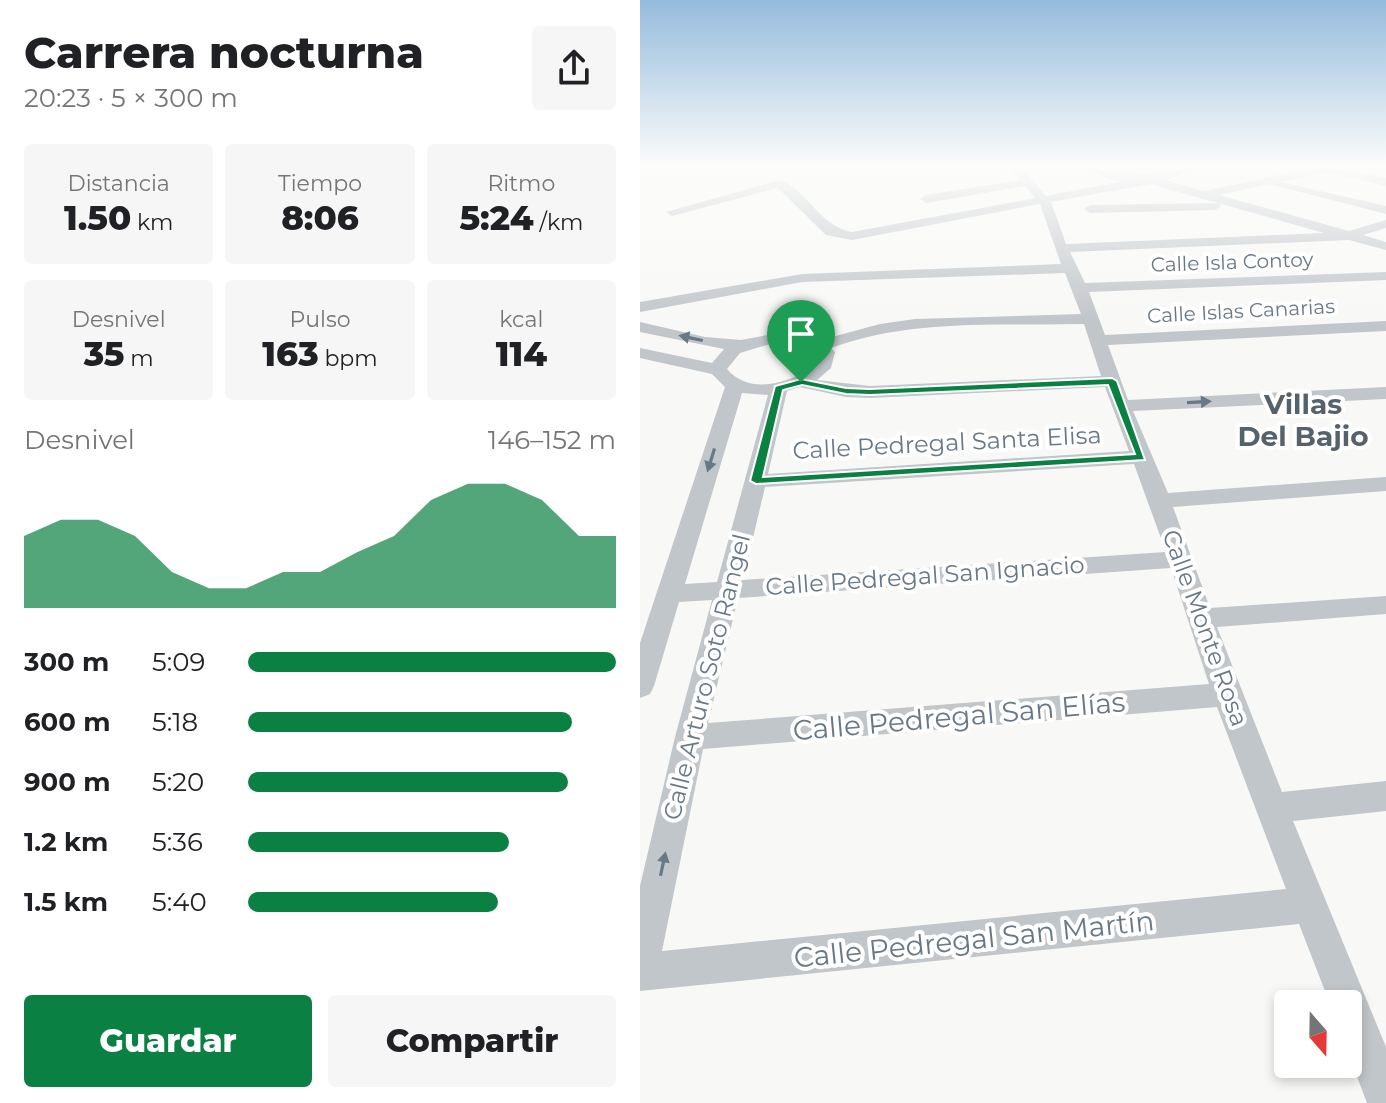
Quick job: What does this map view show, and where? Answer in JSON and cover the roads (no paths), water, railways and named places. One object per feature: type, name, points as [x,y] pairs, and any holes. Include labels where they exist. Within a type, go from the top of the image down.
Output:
[{"type":"street","points":[[815,216],[826,228],[843,236],[954,216]]},
{"type":"street","name":"Calle Monte Rosa","points":[[1057,216],[1070,268],[1160,501],[1227,694],[1386,1098]]},
{"type":"street","points":[[1276,216],[1380,244],[1386,264]]},
{"type":"street","points":[[640,307],[759,283],[802,278],[1070,268],[1348,236],[1386,224]]},
{"type":"street","name":"Calle Isla Contoy","points":[[1070,268],[1386,276]]},
{"type":"street","name":"Calle Islas Canarias","points":[[820,346],[852,333],[896,327],[1094,330],[1386,326]]},
{"type":"street","points":[[640,327],[705,342],[742,345],[768,338],[794,337],[820,346],[826,352],[822,368],[790,385]]},
{"type":"street","points":[[640,686],[669,594],[726,378],[720,361],[742,345]]},
{"type":"street","points":[[640,353],[726,378],[755,390],[790,385],[870,392],[1386,393]]},
{"type":"street","name":"Calle Arturo Soto Rangel","points":[[640,970],[690,737],[726,589],[756,481],[790,385]]},
{"type":"street","name":"Calle Pedregal Santa Elisa","points":[[756,481],[1141,457]]},
{"type":"street","points":[[1160,501],[1386,484]]},
{"type":"street","name":"Calle Pedregal San Ignacio","points":[[669,594],[1181,559]]},
{"type":"street","points":[[1202,618],[1386,605]]},
{"type":"street","name":"Calle Pedregal San Elías","points":[[690,737],[1227,694]]},
{"type":"street","points":[[1271,808],[1386,796]]},
{"type":"street","name":"Calle Pedregal San Martín","points":[[640,970],[1308,905]]},
{"type":"district","name":"Villas Del Bajio","points":[[1303,420]]}]
